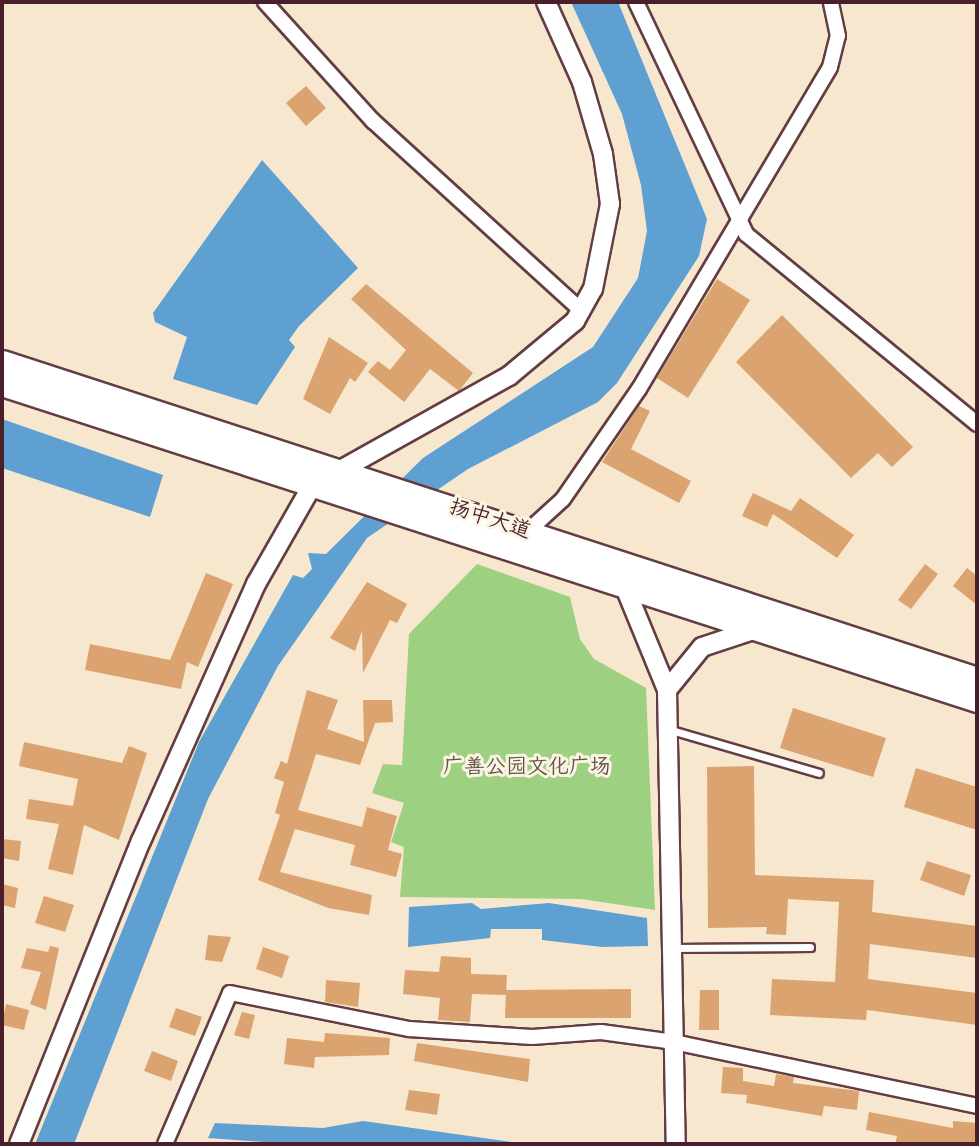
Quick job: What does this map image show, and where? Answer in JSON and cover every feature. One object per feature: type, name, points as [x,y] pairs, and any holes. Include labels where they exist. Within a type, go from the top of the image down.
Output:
[{"type":"main road","name":"扬中大道","points":[[2,362],[332,470],[524,541],[624,585],[977,700]]},
{"type":"main road","name":"扬中大道","points":[[2,384],[312,486],[524,541],[791,618],[977,679]]},
{"type":"street","points":[[265,2],[373,121],[581,310]]},
{"type":"street","points":[[19,1144],[141,841],[256,584],[312,486],[332,470],[509,376],[546,349],[581,310],[605,245],[610,204],[582,82],[546,2]]},
{"type":"street","points":[[636,2],[746,234],[977,424]]},
{"type":"street","points":[[524,541],[563,499],[639,388],[736,215],[830,67],[838,36],[831,2]]},
{"type":"street","points":[[624,585],[667,690],[676,1144]]},
{"type":"street","points":[[667,690],[702,647],[791,618]]},
{"type":"street","points":[[165,1144],[230,993],[409,1029],[532,1037],[601,1032],[674,1042],[977,1106]]},
{"type":"lane","points":[[668,729],[819,774]]},
{"type":"lane","points":[[672,948],[810,947]]},
{"type":"green space","name":"广善公园文化广场","points":[[477,564],[570,597],[580,639],[594,659],[646,688],[655,910],[581,899],[400,897],[404,847],[391,842],[404,803],[372,793],[383,764],[402,765],[409,634]]},
{"type":"water","points":[[571,2],[618,2],[707,219],[699,256],[617,383],[598,402],[468,469],[367,538],[278,666],[208,799],[74,1144],[35,1144],[199,742],[293,575],[303,578],[312,569],[308,553],[326,554],[423,458],[593,347],[638,278],[647,231],[641,185],[622,114]]},
{"type":"water","points":[[262,160],[358,268],[299,326],[289,340],[295,347],[257,405],[173,379],[187,337],[155,322],[153,313]]},
{"type":"water","points":[[2,419],[163,475],[150,517],[2,468]]},
{"type":"water","points":[[472,903],[481,909],[549,903],[647,918],[648,946],[602,947],[542,940],[542,929],[491,929],[490,938],[408,947],[409,907]]},
{"type":"water","points":[[363,1121],[519,1143],[651,1144],[293,1144],[208,1138],[215,1123],[323,1128]]},
{"type":"building","points":[[306,86],[326,108],[306,126],[286,103]]},
{"type":"building","points":[[717,279],[750,300],[688,398],[657,378]]},
{"type":"building","points":[[366,284],[473,373],[459,391],[430,369],[404,402],[368,372],[378,361],[390,370],[406,350],[351,299]]},
{"type":"building","points":[[782,315],[913,447],[892,467],[878,453],[851,478],[736,362]]},
{"type":"building","points":[[329,337],[368,363],[355,382],[350,378],[330,414],[303,399]]},
{"type":"building","points":[[639,406],[650,411],[631,449],[691,481],[679,503],[602,462]]},
{"type":"building","points":[[753,493],[791,511],[800,498],[854,535],[837,558],[773,514],[767,527],[742,516]]},
{"type":"building","points":[[925,564],[938,574],[911,609],[898,600]]},
{"type":"building","points":[[967,568],[977,576],[977,605],[953,586]]},
{"type":"building","points":[[206,573],[233,584],[198,667],[187,662],[181,689],[85,670],[90,644],[170,660]]},
{"type":"building","points":[[367,582],[407,604],[397,623],[390,620],[363,673],[362,631],[355,651],[330,638]]},
{"type":"building","points":[[307,690],[338,700],[327,729],[364,742],[363,700],[392,700],[393,722],[375,723],[360,765],[316,754],[298,810],[362,827],[367,807],[397,816],[388,850],[402,854],[396,877],[350,865],[355,845],[295,829],[280,872],[372,895],[369,915],[328,908],[258,880],[280,815],[275,813],[284,782],[274,778],[281,761],[287,764]]},
{"type":"building","points":[[793,708],[886,738],[873,777],[780,748]]},
{"type":"building","points":[[24,742],[122,763],[129,746],[147,753],[119,840],[84,825],[73,875],[48,869],[59,824],[26,819],[29,799],[73,806],[78,779],[19,766]]},
{"type":"building","points":[[754,766],[755,875],[874,880],[872,912],[977,926],[977,958],[870,944],[868,979],[977,993],[977,1025],[867,1010],[866,1020],[770,1015],[772,979],[835,982],[839,902],[788,899],[786,935],[766,934],[767,927],[708,928],[707,767]]},
{"type":"building","points":[[916,768],[977,787],[977,830],[904,807]]},
{"type":"building","points":[[2,839],[21,841],[19,861],[2,858]]},
{"type":"building","points":[[927,861],[971,875],[964,896],[920,880]]},
{"type":"building","points":[[2,884],[18,888],[15,908],[2,905]]},
{"type":"building","points":[[44,896],[74,905],[65,932],[35,923]]},
{"type":"building","points":[[208,935],[231,937],[222,962],[205,960]]},
{"type":"building","points":[[50,946],[59,948],[46,1010],[30,1004],[41,972],[21,968],[27,948],[48,952]]},
{"type":"building","points":[[263,947],[289,956],[282,978],[256,969]]},
{"type":"building","points":[[441,956],[471,958],[471,974],[507,975],[506,995],[472,994],[470,1022],[438,1020],[440,998],[403,994],[405,970],[439,972]]},
{"type":"building","points":[[326,980],[360,983],[358,1007],[325,1002]]},
{"type":"building","points":[[631,989],[631,1018],[505,1018],[506,990]]},
{"type":"building","points":[[700,990],[719,990],[719,1030],[699,1030]]},
{"type":"building","points":[[6,1004],[29,1010],[24,1030],[2,1025]]},
{"type":"building","points":[[176,1008],[202,1017],[195,1036],[169,1027]]},
{"type":"building","points":[[242,1012],[255,1015],[249,1039],[234,1035]]},
{"type":"building","points":[[325,1033],[390,1038],[389,1055],[315,1057],[314,1068],[284,1064],[287,1038],[324,1042]]},
{"type":"building","points":[[417,1043],[530,1059],[528,1082],[414,1061]]},
{"type":"building","points":[[152,1051],[178,1061],[171,1081],[144,1071]]},
{"type":"building","points":[[723,1067],[743,1068],[743,1081],[774,1086],[776,1074],[794,1077],[793,1083],[859,1091],[857,1110],[824,1106],[822,1116],[746,1103],[747,1095],[721,1093]]},
{"type":"building","points":[[409,1090],[440,1094],[437,1115],[405,1110]]},
{"type":"building","points":[[869,1112],[953,1128],[953,1121],[977,1123],[977,1144],[895,1144],[897,1136],[866,1130]]}]
